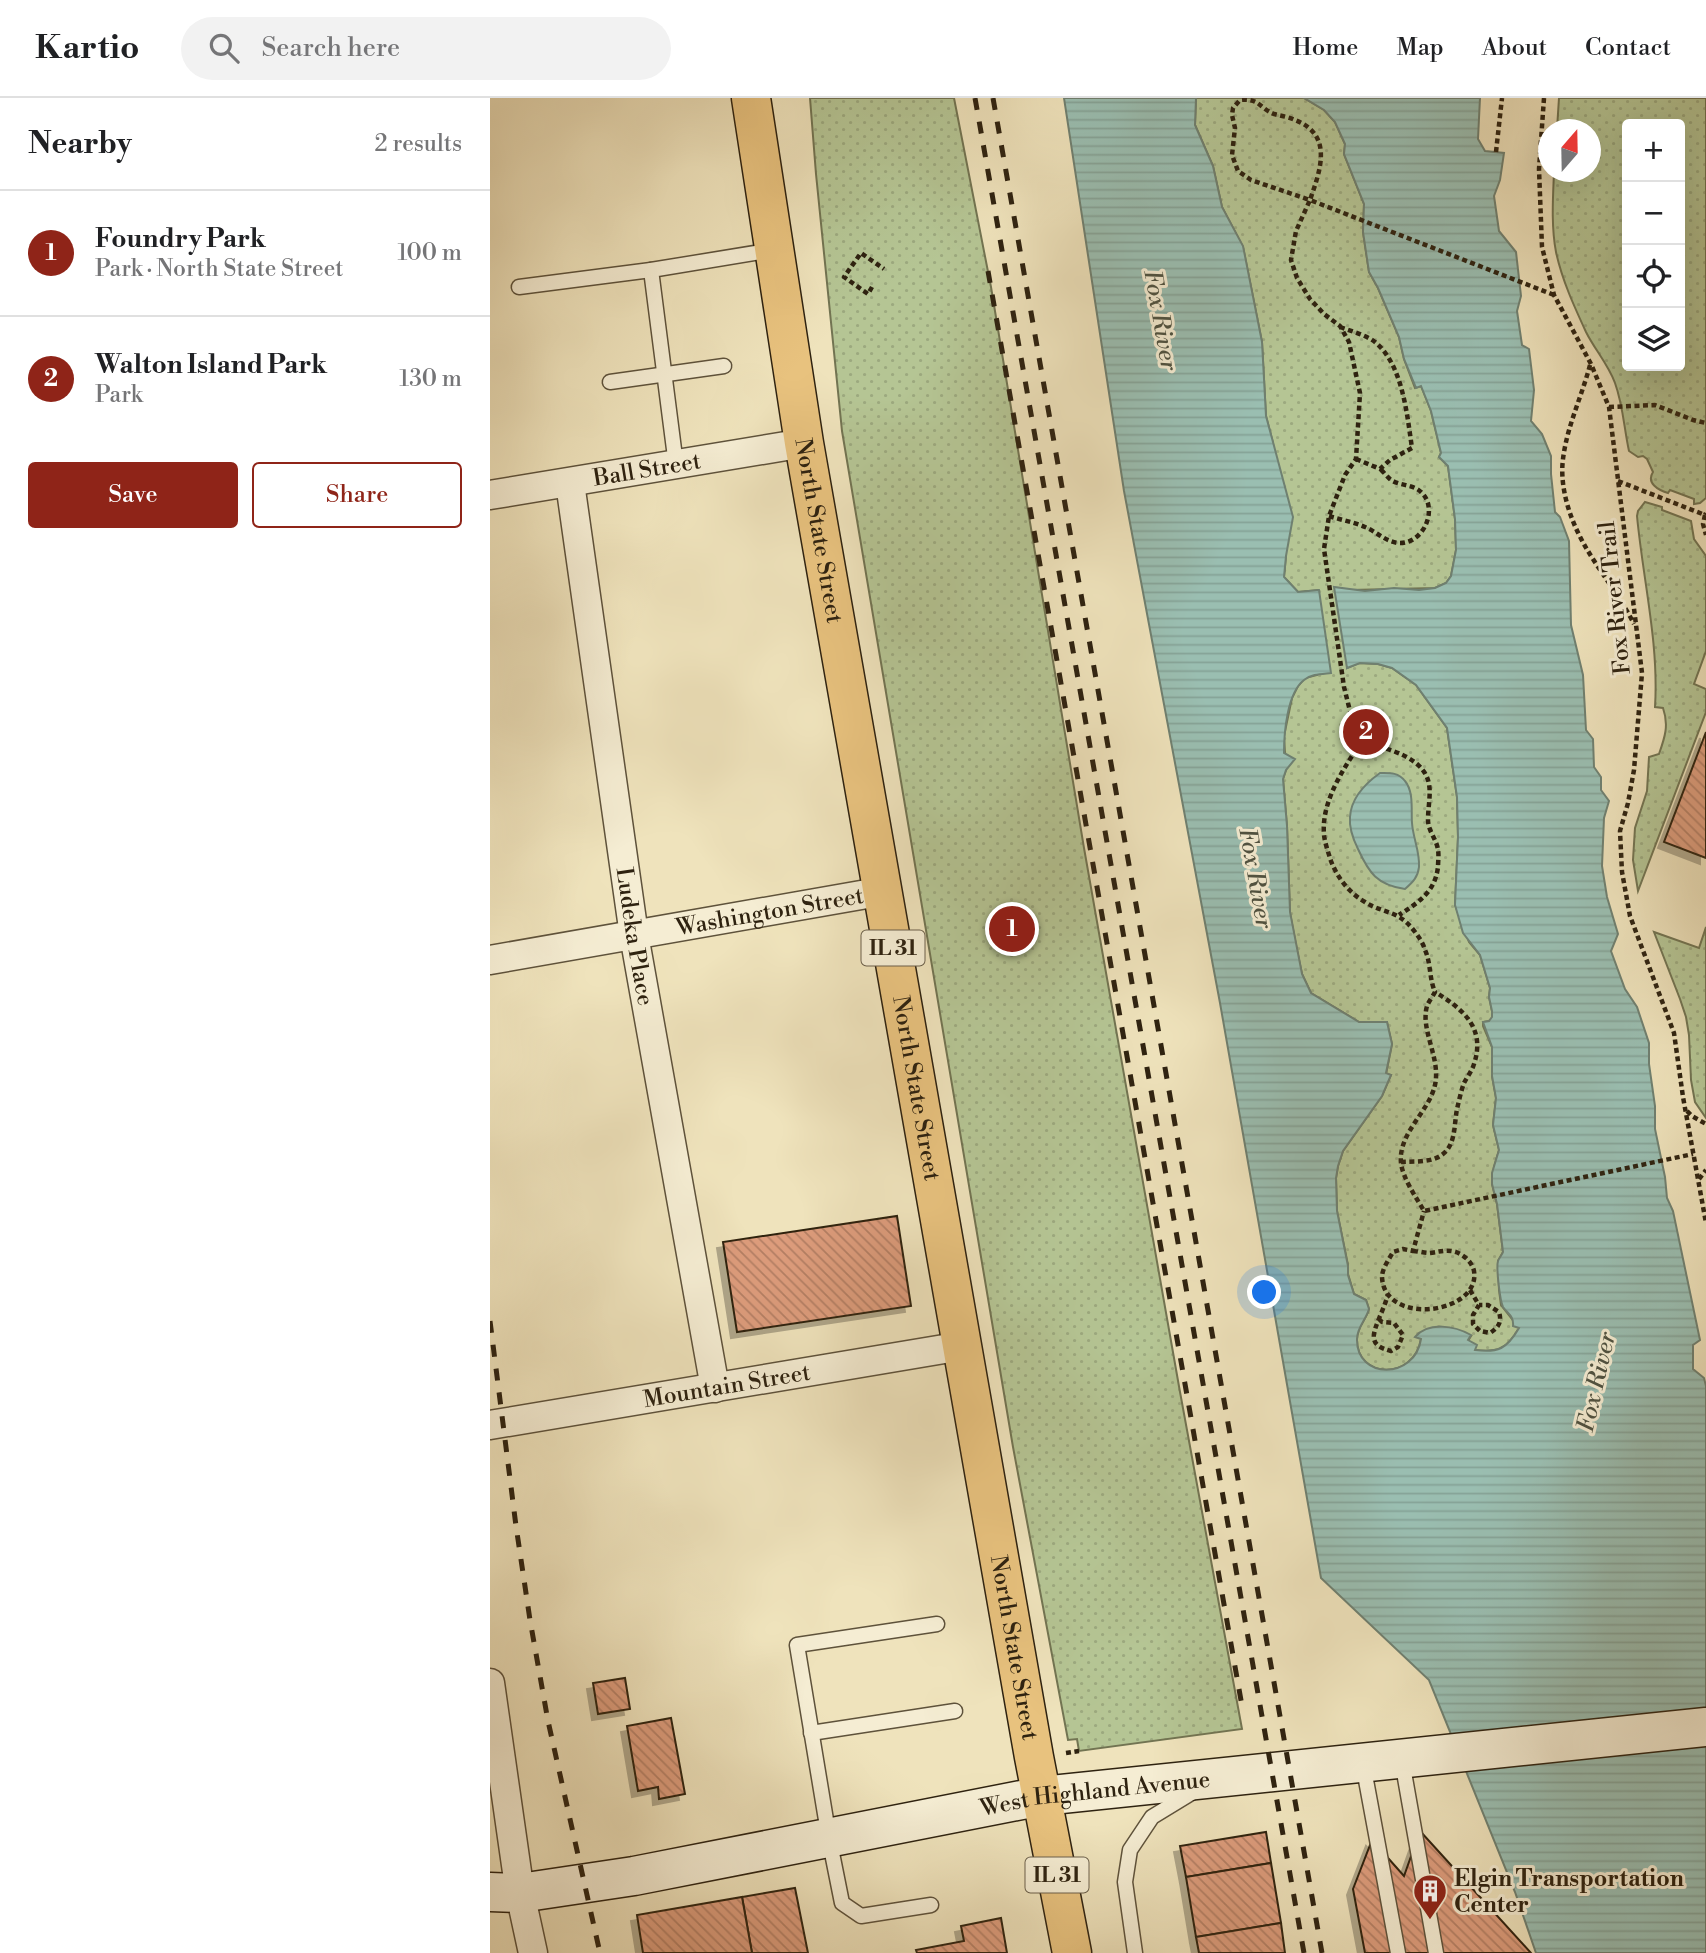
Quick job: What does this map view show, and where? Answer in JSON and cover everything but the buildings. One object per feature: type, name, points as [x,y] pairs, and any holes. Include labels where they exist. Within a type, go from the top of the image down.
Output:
[{"type":"main road","name":"North State Street","points":[[751,98],[804,443],[961,1346],[1072,1953]]},
{"type":"main road","name":"West Highland Avenue","points":[[505,1893],[634,1876],[1042,1796],[1706,1727]]},
{"type":"street","name":"Ball Street","points":[[490,495],[804,443]]},
{"type":"street","name":"Ludeka Place","points":[[570,483],[634,935],[715,1388]]},
{"type":"street","name":"Washington Street","points":[[490,960],[884,891]]},
{"type":"street","name":"Mountain Street","points":[[490,1425],[961,1346]]},
{"type":"street","points":[[490,1682],[505,1893],[533,1953]]},
{"type":"lane","points":[[519,287],[651,270],[774,250]]},
{"type":"lane","points":[[651,270],[676,465]]},
{"type":"lane","points":[[610,382],[724,366]]},
{"type":"lane","points":[[931,1905],[861,1916],[842,1903],[797,1645],[937,1624]]},
{"type":"lane","points":[[811,1733],[955,1711]]},
{"type":"lane","points":[[1412,1758],[1436,1953]]},
{"type":"lane","points":[[1363,1763],[1398,1953]]},
{"type":"lane","points":[[1135,1953],[1125,1882],[1130,1850],[1152,1817],[1215,1778]]},
{"type":"path","points":[[1496,152],[1502,98]]},
{"type":"path","name":"Fox River Trail","points":[[1544,98],[1539,169],[1542,247],[1554,295],[1591,364],[1609,407],[1642,673],[1634,770],[1620,831],[1622,872],[1630,916],[1674,1032],[1706,1223]]},
{"type":"path","points":[[1380,468],[1412,449],[1405,399],[1390,359],[1374,341],[1340,327],[1324,314],[1310,299],[1297,278],[1291,260],[1296,232],[1310,200],[1323,159],[1320,146],[1315,135],[1297,120],[1271,113],[1256,100],[1240,100],[1233,108],[1235,128],[1232,155],[1238,171],[1251,180],[1310,200],[1554,295]]},
{"type":"path","points":[[872,287],[868,294],[844,277],[861,253],[884,269]]},
{"type":"path","points":[[1340,327],[1349,342],[1360,393],[1356,459],[1342,483],[1329,516],[1324,549],[1344,687],[1352,719],[1362,741],[1401,755],[1417,764],[1427,776],[1431,791],[1428,824],[1438,850],[1436,877],[1432,889],[1420,902],[1399,915]]},
{"type":"path","points":[[1591,364],[1575,410],[1563,458],[1564,487],[1571,518],[1587,550],[1637,629]]},
{"type":"path","points":[[1609,407],[1655,405],[1706,423]]},
{"type":"path","points":[[1329,516],[1366,527],[1395,543],[1405,543],[1420,533],[1427,524],[1430,511],[1422,492],[1393,482],[1380,468],[1356,459]]},
{"type":"path","points":[[1618,481],[1706,514],[1703,524],[1706,535]]},
{"type":"path","points":[[1362,741],[1333,790],[1325,814],[1325,841],[1334,869],[1346,886],[1363,901],[1399,915],[1412,928],[1426,950],[1430,980],[1435,992],[1455,1004],[1467,1017],[1474,1027],[1478,1047],[1474,1066],[1464,1083],[1452,1142],[1447,1151],[1429,1161],[1401,1162]]},
{"type":"path","points":[[1413,1251],[1424,1211],[1404,1172],[1401,1162],[1402,1146],[1431,1098],[1436,1082],[1437,1065],[1427,1022],[1427,1006],[1435,992]]},
{"type":"path","points":[[1685,1109],[1706,1124]]},
{"type":"path","points":[[1424,1211],[1693,1154]]},
{"type":"path","points":[[1698,1180],[1706,1170]]},
{"type":"path","points":[[1403,1249],[1429,1253],[1449,1250],[1460,1253],[1469,1260],[1474,1269],[1470,1289],[1465,1296],[1454,1302],[1426,1310],[1400,1304],[1388,1293],[1382,1276],[1393,1252],[1403,1249]]},
{"type":"path","points":[[1470,1289],[1479,1305]]},
{"type":"path","points":[[1379,1318],[1382,1322],[1394,1323],[1403,1335],[1398,1347],[1391,1352],[1377,1345],[1373,1334],[1388,1293]]},
{"type":"path","points":[[1479,1305],[1488,1305],[1499,1312],[1498,1327],[1490,1333],[1480,1331],[1473,1324],[1473,1315],[1479,1305]]},
{"type":"green space","points":[[810,98],[954,98],[991,287],[1084,848],[1242,1729],[1079,1751],[1077,1739],[1068,1740],[1013,1447],[842,431]]},
{"type":"green space","points":[[1196,98],[1304,98],[1324,110],[1335,122],[1345,144],[1344,154],[1364,204],[1363,232],[1369,272],[1399,337],[1415,388],[1421,386],[1431,411],[1441,453],[1439,457],[1448,466],[1456,550],[1451,576],[1446,583],[1435,588],[1351,590],[1347,668],[1359,663],[1392,668],[1416,685],[1447,728],[1457,797],[1455,905],[1469,942],[1480,955],[1490,988],[1492,1018],[1483,1022],[1483,1026],[1492,1047],[1492,1076],[1496,1098],[1493,1125],[1499,1150],[1492,1184],[1503,1252],[1498,1261],[1499,1290],[1501,1305],[1519,1328],[1506,1345],[1496,1350],[1474,1350],[1468,1341],[1471,1336],[1421,1339],[1416,1353],[1408,1362],[1386,1370],[1375,1368],[1366,1362],[1359,1352],[1357,1335],[1369,1309],[1366,1300],[1354,1294],[1348,1274],[1337,1211],[1336,1178],[1343,1151],[1382,1096],[1391,1075],[1386,1074],[1392,1044],[1387,1022],[1359,1022],[1311,993],[1302,974],[1290,913],[1283,779],[1286,770],[1284,736],[1292,698],[1298,686],[1305,678],[1317,675],[1318,590],[1298,592],[1284,577],[1286,556],[1273,443],[1266,416],[1262,342],[1243,247],[1222,207],[1213,166],[1195,125]]},
{"type":"green space","points":[[1559,98],[1706,98],[1706,498],[1700,503],[1694,504],[1694,499],[1657,488],[1652,483],[1653,472],[1647,459],[1629,451],[1615,383],[1586,332],[1562,273],[1554,242],[1554,182],[1601,182],[1601,119],[1558,119]]},
{"type":"green space","points":[[1645,502],[1691,521],[1694,539],[1706,556],[1706,651],[1694,684],[1706,689],[1706,712],[1638,891],[1633,860],[1635,828],[1647,791],[1649,757],[1659,754],[1666,726],[1663,708],[1655,707],[1653,635],[1637,516]]},
{"type":"green space","points":[[1706,927],[1706,1118],[1695,1102],[1686,1017],[1654,932],[1699,948]]},
{"type":"water","name":"Fox River","points":[[1064,98],[1196,98],[1195,125],[1213,166],[1222,207],[1243,246],[1262,342],[1266,416],[1293,517],[1284,577],[1298,592],[1319,590],[1331,673],[1313,675],[1304,680],[1294,694],[1288,714],[1284,753],[1295,759],[1283,779],[1290,912],[1302,974],[1311,993],[1359,1022],[1387,1022],[1392,1044],[1386,1073],[1391,1075],[1382,1096],[1343,1151],[1336,1178],[1337,1211],[1348,1275],[1354,1294],[1366,1300],[1369,1309],[1357,1335],[1359,1352],[1366,1362],[1375,1368],[1386,1370],[1398,1368],[1408,1362],[1421,1339],[1415,1337],[1427,1329],[1457,1329],[1471,1335],[1468,1340],[1477,1345],[1475,1350],[1490,1351],[1506,1345],[1519,1328],[1513,1326],[1512,1317],[1503,1307],[1499,1284],[1498,1261],[1503,1252],[1492,1184],[1492,1173],[1499,1150],[1493,1125],[1496,1098],[1492,1076],[1492,1047],[1483,1022],[1492,1017],[1490,988],[1480,955],[1463,933],[1455,905],[1457,797],[1447,728],[1416,685],[1392,668],[1360,663],[1347,668],[1334,587],[1365,591],[1394,588],[1419,590],[1446,583],[1451,576],[1456,550],[1448,466],[1439,457],[1441,453],[1431,411],[1421,386],[1416,388],[1404,359],[1399,337],[1369,272],[1363,232],[1364,204],[1344,154],[1345,144],[1335,122],[1324,110],[1304,98],[1480,98],[1478,139],[1485,151],[1504,153],[1500,180],[1494,196],[1499,231],[1516,252],[1521,296],[1517,311],[1522,345],[1529,349],[1534,390],[1531,421],[1542,434],[1551,456],[1555,512],[1560,517],[1569,541],[1571,625],[1583,675],[1586,730],[1593,739],[1594,767],[1601,777],[1601,790],[1609,801],[1604,818],[1602,866],[1607,897],[1618,934],[1611,951],[1625,989],[1637,1007],[1649,1043],[1655,1129],[1667,1198],[1673,1211],[1700,1340],[1693,1345],[1693,1369],[1704,1378],[1706,1386],[1706,1953],[1536,1953],[1515,1892],[1429,1680],[1321,1578],[1220,1003],[1124,491]]},
{"type":"water","points":[[1380,773],[1399,776],[1408,785],[1411,796],[1419,867],[1415,879],[1405,889],[1381,881],[1370,871],[1351,829],[1351,810],[1356,797]]},
{"type":"railway","points":[[975,98],[1304,1953]]},
{"type":"railway","points":[[993,98],[1322,1953]]},
{"type":"railway","points":[[988,271],[1242,1706]]},
{"type":"railway","points":[[490,1321],[530,1620],[548,1721],[600,1953]]},
{"type":"place","name":"Walton Island Park","points":[[1366,732]]},
{"type":"place","name":"Foundry Park","points":[[1012,929]]},
{"type":"place","name":"Elgin Transportation Center","points":[[1430,1921]]}]
